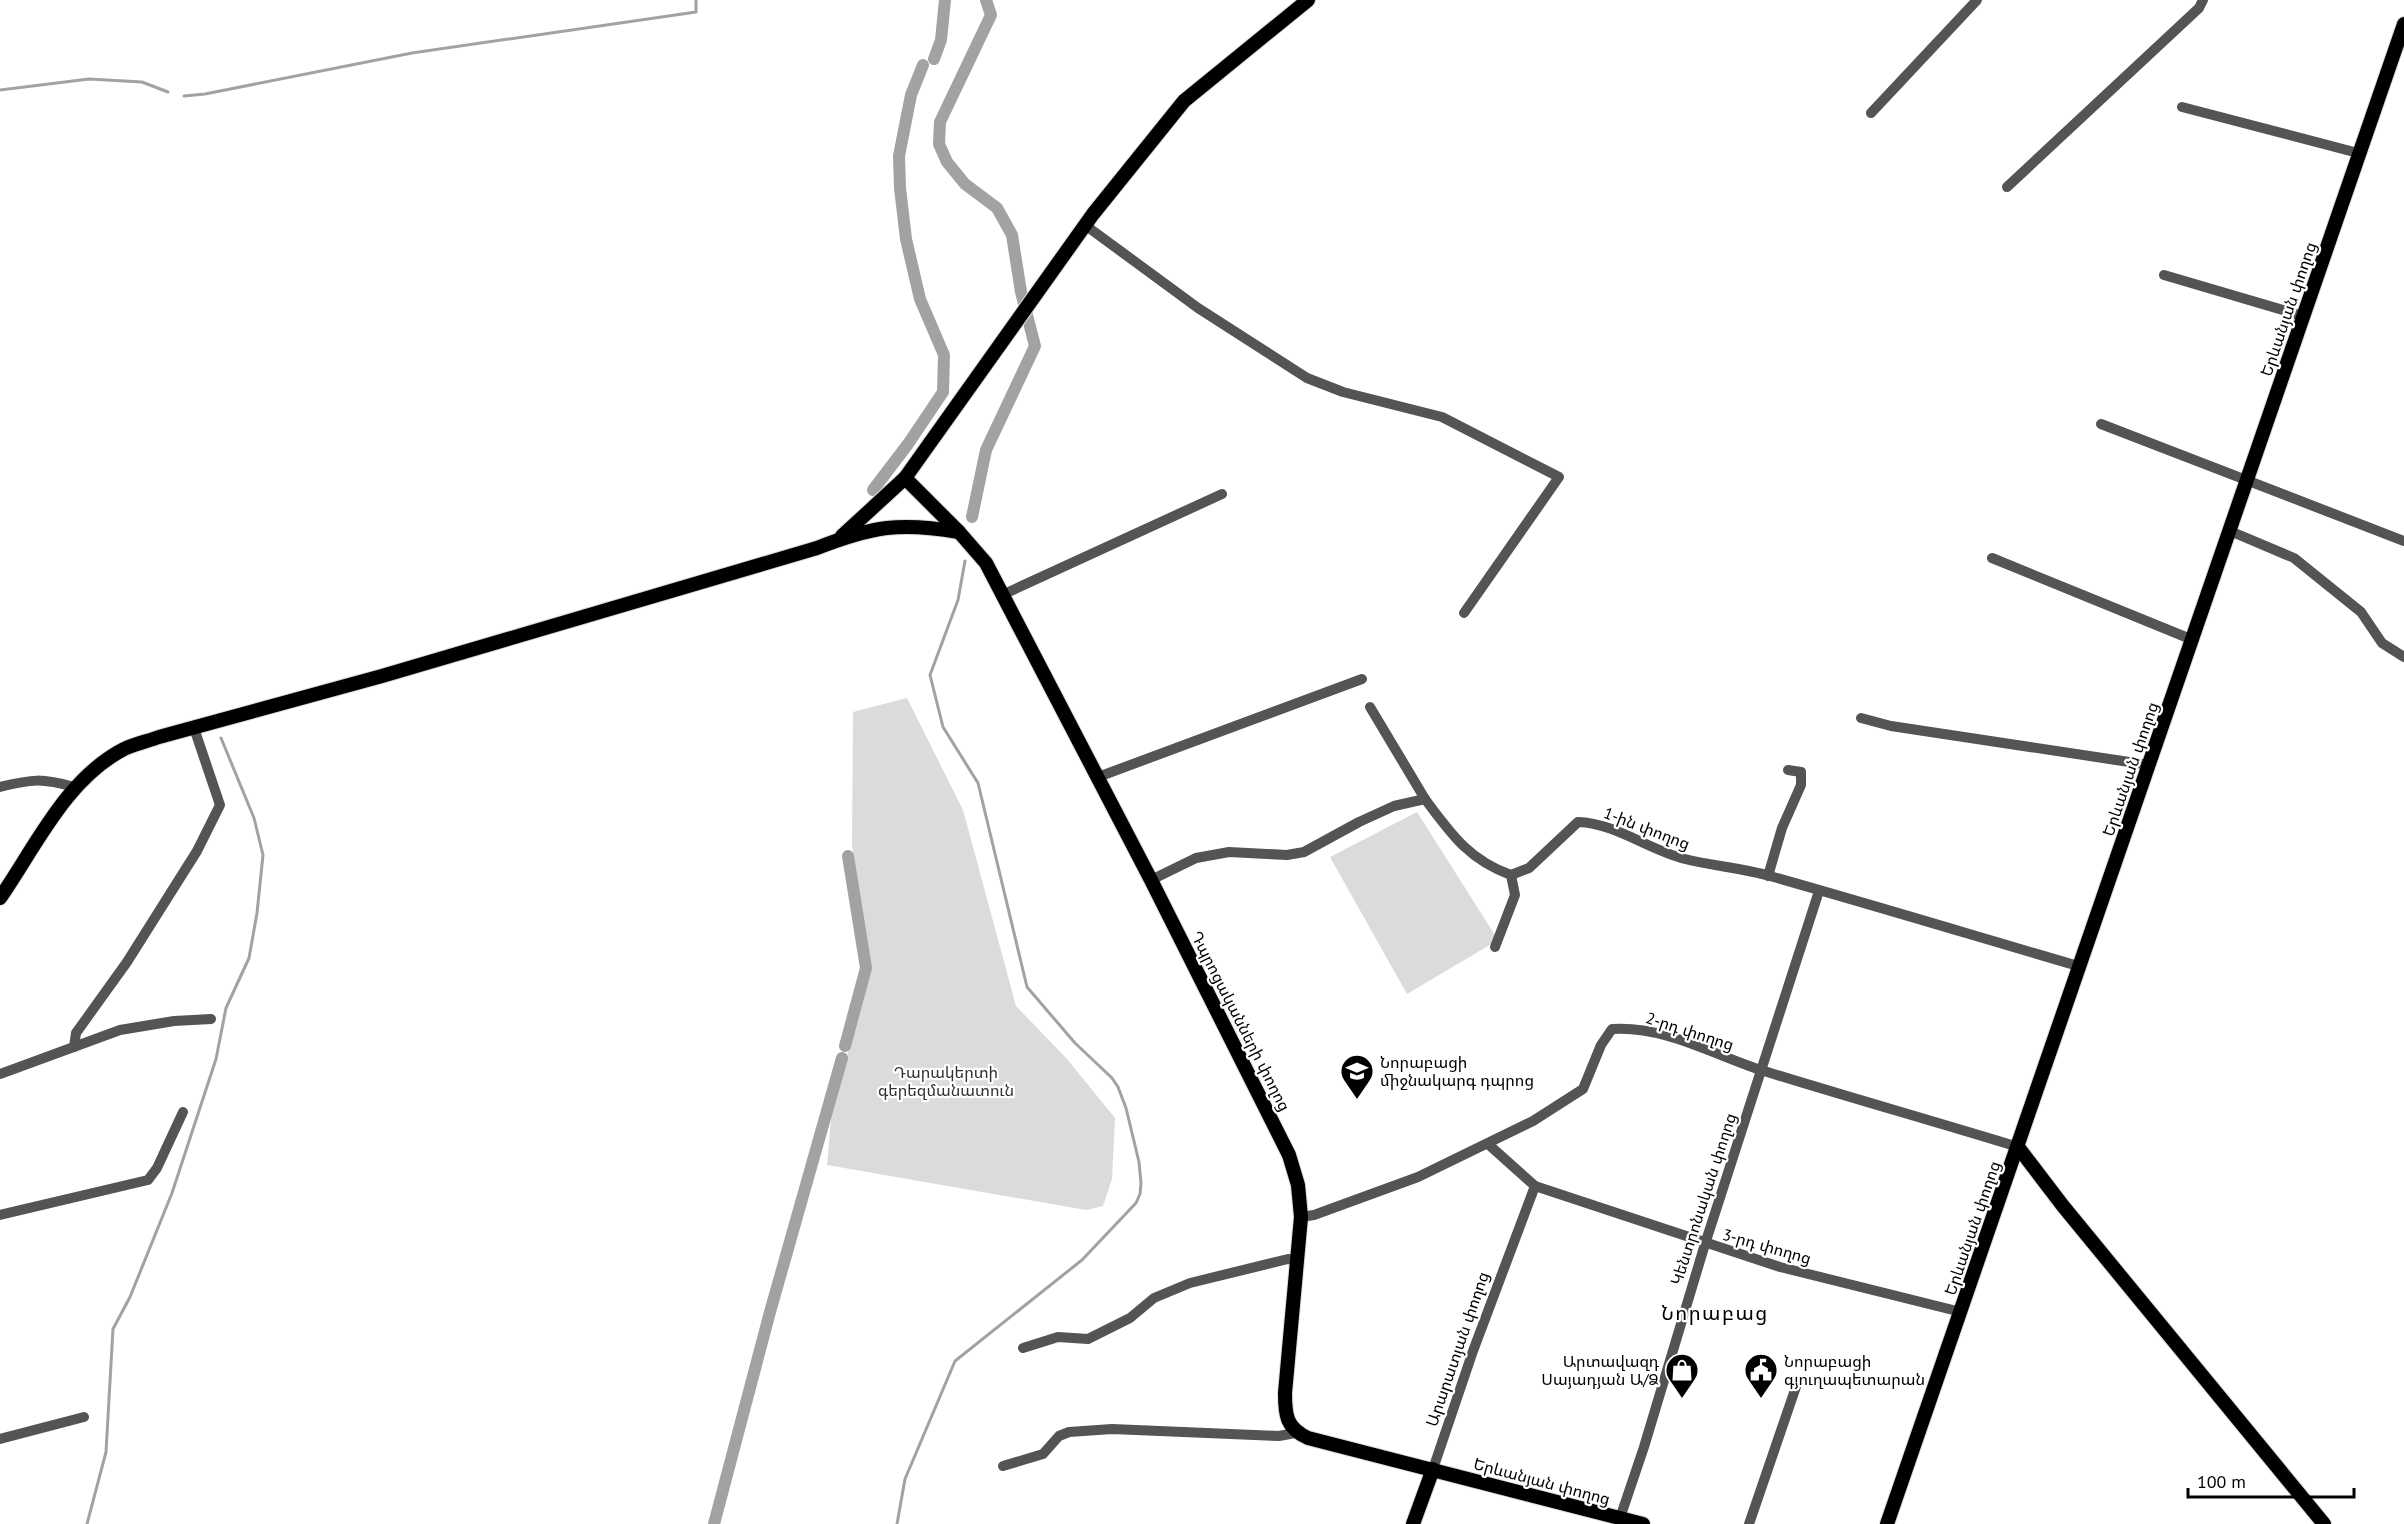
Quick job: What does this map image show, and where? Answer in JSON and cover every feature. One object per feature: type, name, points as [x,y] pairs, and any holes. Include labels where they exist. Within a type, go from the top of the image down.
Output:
[{"type":"main road","points":[[837,540],[905,478],[1085,225],[1184,101],[1308,0]]},
{"type":"main road","name":"Երևանյան փողոց","points":[[1887,1524],[2404,24]]},
{"type":"main road","name":"Դպրոցականների փողոց","points":[[905,478],[959,532],[986,563],[1151,880],[1289,1155],[1298,1185],[1301,1217],[1285,1393],[1285,1411],[1295,1433]]},
{"type":"main road","points":[[0,898],[74,787],[91,771],[124,749],[879,528],[920,525],[959,532]]},
{"type":"main road","points":[[2018,1147],[2063,1206],[2324,1524]]},
{"type":"main road","points":[[1295,1433],[1433,1469]]},
{"type":"main road","name":"Երևանյան փողոց","points":[[1433,1469],[1643,1524]]},
{"type":"main road","name":"Արարատյան փողոց","points":[[1413,1524],[1433,1469]]},
{"type":"street","points":[[1872,113],[1977,0]]},
{"type":"street","points":[[2007,188],[2199,8],[2203,0]]},
{"type":"street","points":[[2182,107],[2358,153]]},
{"type":"street","points":[[1085,225],[1198,309],[1307,378],[1343,392],[1442,417],[1559,477],[1464,613]]},
{"type":"street","points":[[2164,274],[2303,316]]},
{"type":"street","points":[[2101,424],[2404,541]]},
{"type":"street","points":[[1002,595],[1222,494]]},
{"type":"street","points":[[2230,531],[2294,558],[2361,612],[2382,643],[2404,657]]},
{"type":"street","points":[[1992,558],[2193,639]]},
{"type":"street","points":[[1098,777],[1362,679]]},
{"type":"street","points":[[1370,706],[1425,799],[1468,852],[1490,868],[1511,875],[1515,895],[1495,947]]},
{"type":"street","points":[[1861,718],[1891,726],[2149,765]]},
{"type":"street","points":[[74,1047],[76,1033],[127,962],[197,851],[220,805],[194,728]]},
{"type":"street","points":[[1768,876],[1782,828],[1801,784],[1801,772],[1788,770]]},
{"type":"street","points":[[0,787],[28,780],[48,779],[74,787]]},
{"type":"street","points":[[1151,880],[1196,858],[1229,852],[1287,855],[1304,852],[1394,806],[1425,799]]},
{"type":"street","name":"1-ին փողոց","points":[[1511,875],[1529,868],[1578,822],[1589,822],[1606,827],[1656,850],[1685,859],[1768,876],[2078,966]]},
{"type":"street","name":"Կենտրոնական փողոց","points":[[1620,1518],[1644,1447],[1705,1244],[1820,891]]},
{"type":"street","points":[[0,1074],[120,1030],[174,1021],[211,1019]]},
{"type":"street","name":"2-րդ փողոց","points":[[1301,1217],[1314,1215],[1418,1177],[1533,1122],[1583,1089],[1601,1045],[1612,1029],[1629,1028],[1675,1039],[1762,1071],[2018,1147]]},
{"type":"street","points":[[0,1215],[148,1180],[158,1168],[183,1112]]},
{"type":"street","points":[[1488,1144],[1535,1186]]},
{"type":"street","name":"3-րդ փողոց","points":[[1535,1186],[1780,1267],[1961,1312]]},
{"type":"street","name":"Արարատյան փողոց","points":[[1433,1469],[1477,1340],[1535,1186]]},
{"type":"street","points":[[1023,1348],[1058,1337],[1088,1339],[1130,1318],[1154,1298],[1190,1283],[1288,1259],[1298,1260]]},
{"type":"street","points":[[1749,1524],[1798,1381]]},
{"type":"street","points":[[0,1438],[84,1417]]},
{"type":"street","points":[[1003,1466],[1042,1454],[1059,1436],[1069,1432],[1112,1429],[1279,1436],[1295,1433]]},
{"type":"green space","name":"Դարակերտի գերեզմանատուն","points":[[907,698],[963,810],[1016,1006],[1067,1059],[1115,1118],[1112,1179],[1103,1206],[1086,1210],[827,1165],[832,1107],[863,1002],[870,962],[852,846],[853,712]]},
{"type":"green space","points":[[1417,812],[1498,940],[1407,994],[1330,857]]},
{"type":"waterway","points":[[184,96],[205,94],[412,53],[696,12],[696,0]]},
{"type":"waterway","points":[[934,59],[941,40],[945,0]]},
{"type":"waterway","points":[[972,517],[986,450],[1035,346],[1021,292],[1012,235],[997,208],[965,184],[947,162],[939,144],[940,122],[991,15],[986,0]]},
{"type":"waterway","points":[[873,490],[943,392],[944,355],[920,299],[906,239],[900,188],[899,156],[911,95],[923,65]]},
{"type":"waterway","points":[[0,90],[89,79],[142,82],[168,92]]},
{"type":"waterway","points":[[897,1524],[905,1479],[955,1361],[1082,1260],[1136,1203],[1141,1183],[1139,1162],[1126,1108],[1118,1087],[1112,1078],[1075,1043],[1027,987],[978,783],[943,727],[930,675],[958,600],[965,561]]},
{"type":"waterway","points":[[87,1524],[106,1452],[113,1329],[130,1297],[172,1193],[216,1059],[226,1008],[249,958],[257,913],[263,855],[254,818],[221,738]]},
{"type":"waterway","points":[[845,1046],[866,968],[848,856]]},
{"type":"waterway","points":[[714,1524],[770,1312],[842,1058]]},
{"type":"place","name":"Նորաբացի միջնակարգ դպրոց","points":[[1357,1100]]},
{"type":"place","name":"Արտավազդ Սայադյան Ա/Ձ","points":[[1682,1399]]},
{"type":"place","name":"Նորաբացի գյուղապետարան","points":[[1761,1399]]},
{"type":"district","name":"Նորաբաց","points":[[1715,1313]]}]
